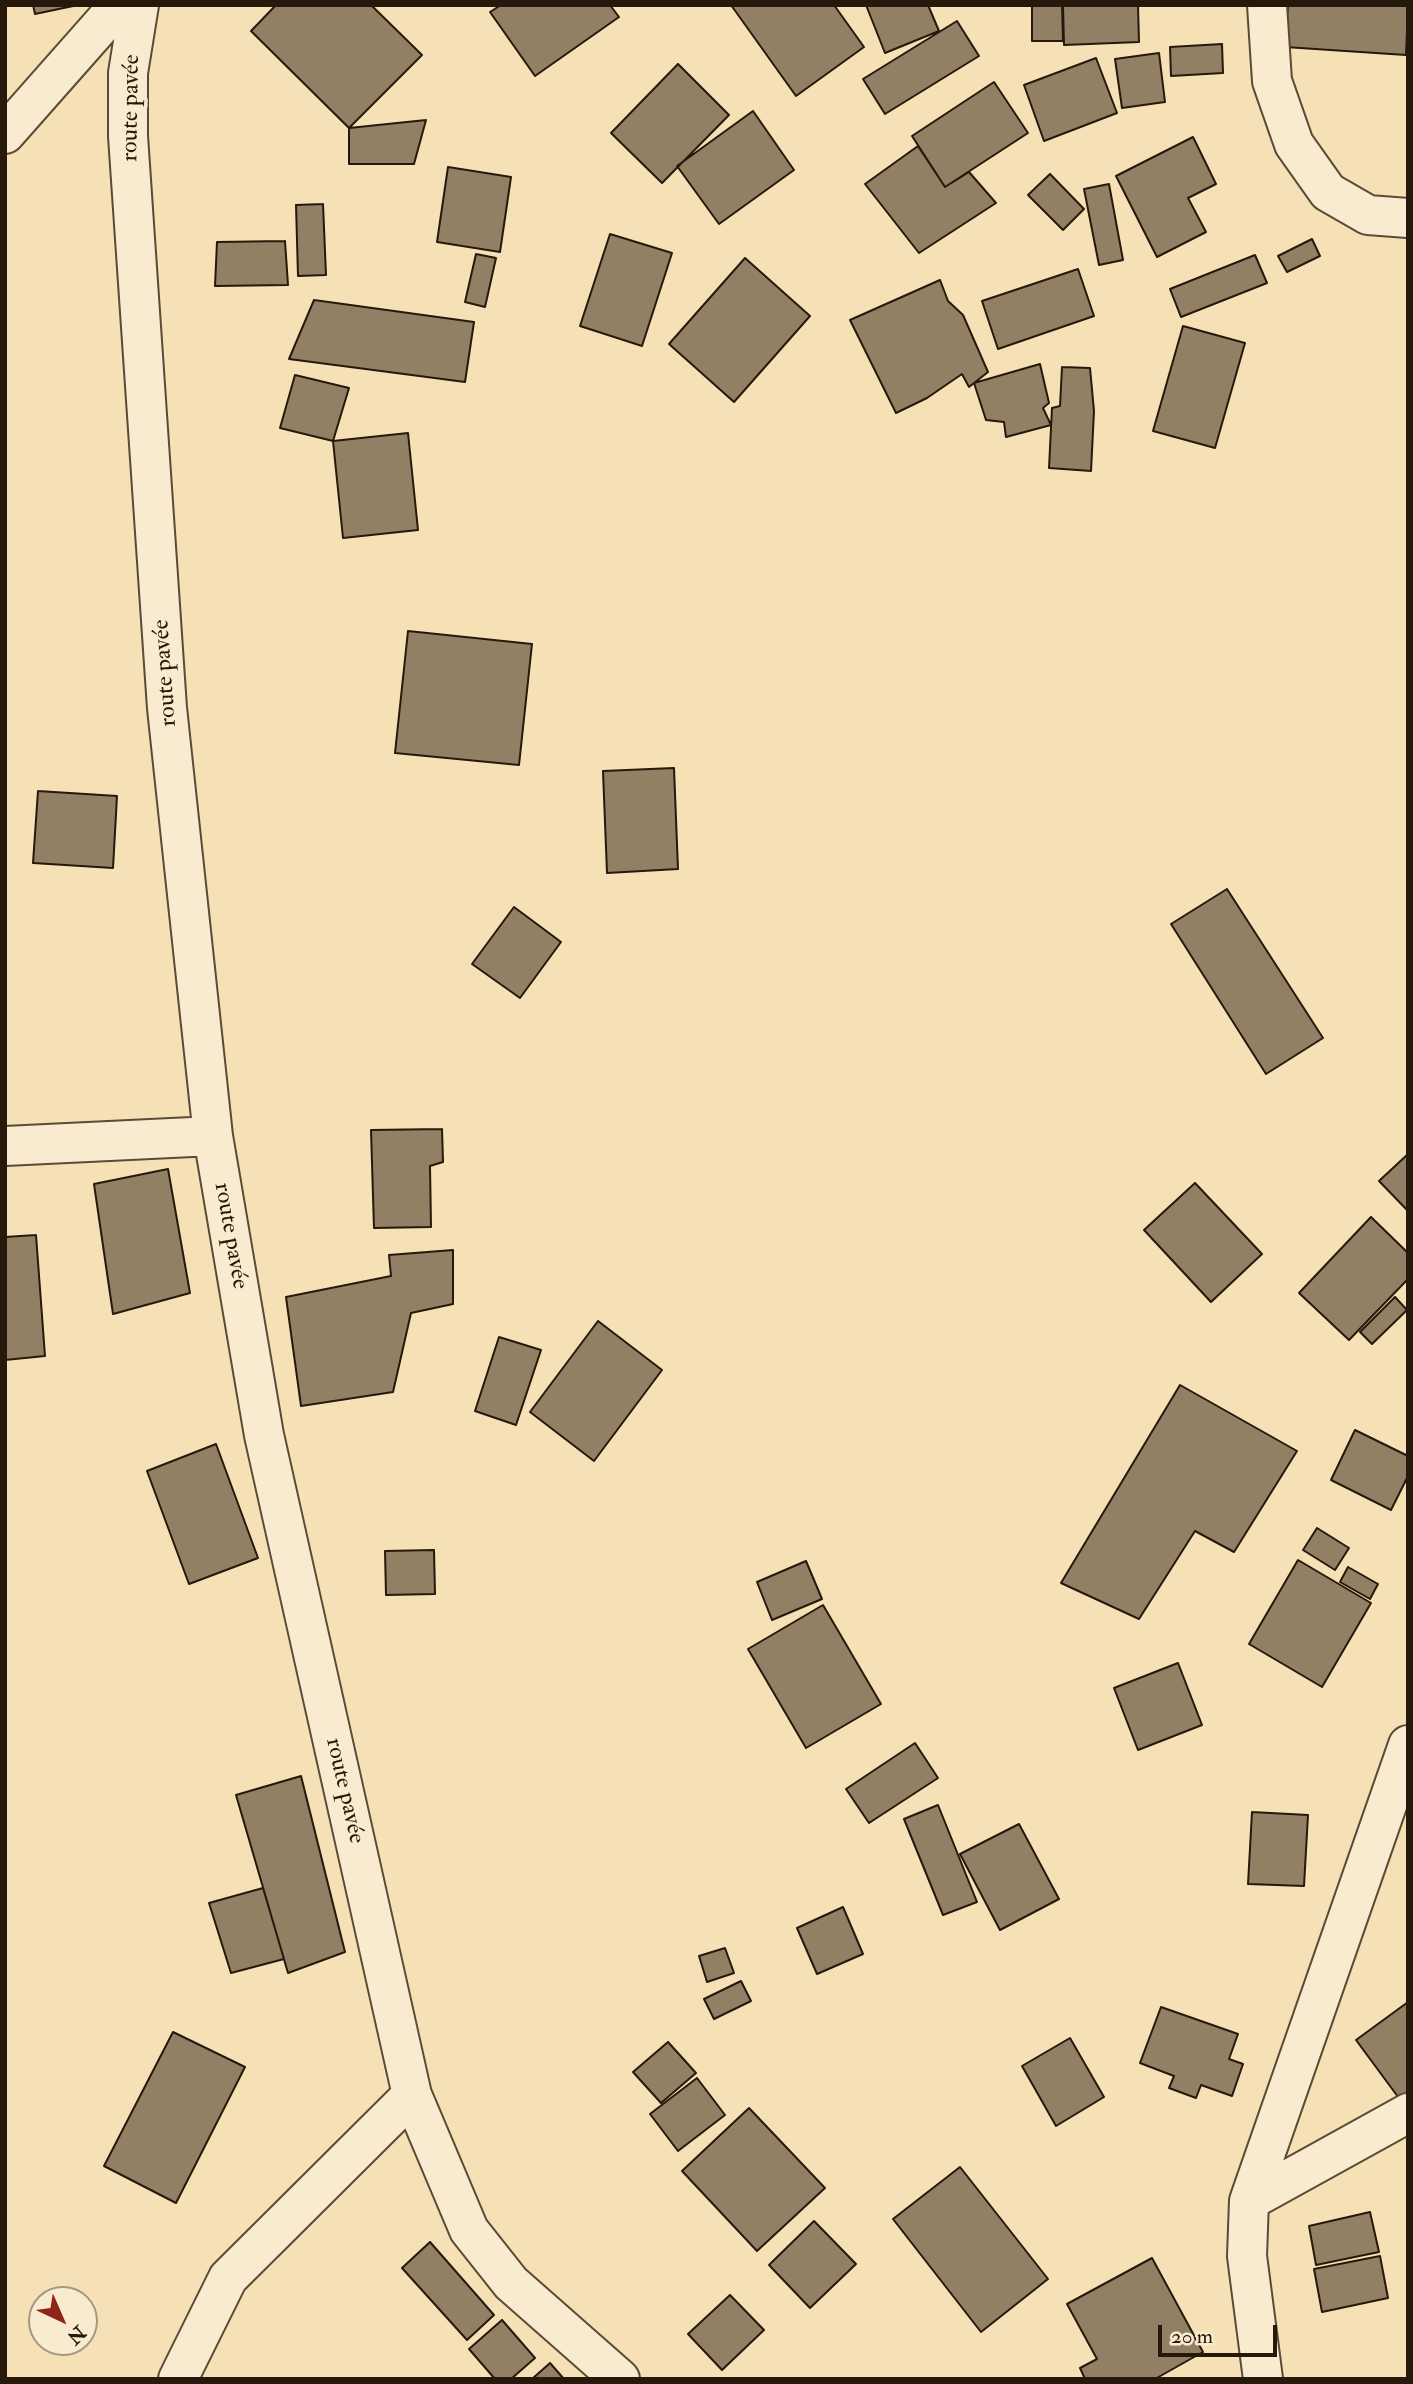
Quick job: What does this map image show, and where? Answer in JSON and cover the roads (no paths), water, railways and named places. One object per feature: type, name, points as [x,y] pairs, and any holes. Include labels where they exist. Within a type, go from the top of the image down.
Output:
[{"type":"street","points":[[5,134],[119,5]]},
{"type":"street","name":"route pavée","points":[[139,5],[128,73],[129,150],[167,708],[213,1136],[264,1435],[412,2095],[469,2230],[511,2283],[620,2379]]},
{"type":"street","points":[[1267,5],[1272,81],[1294,144],[1328,192],[1368,215],[1408,218]]},
{"type":"street","points":[[5,1146],[213,1136]]},
{"type":"street","points":[[1263,2379],[1247,2256],[1250,2201],[1408,1745]]},
{"type":"street","points":[[178,2379],[228,2278],[412,2095]]},
{"type":"street","points":[[1250,2201],[1408,2113]]}]
